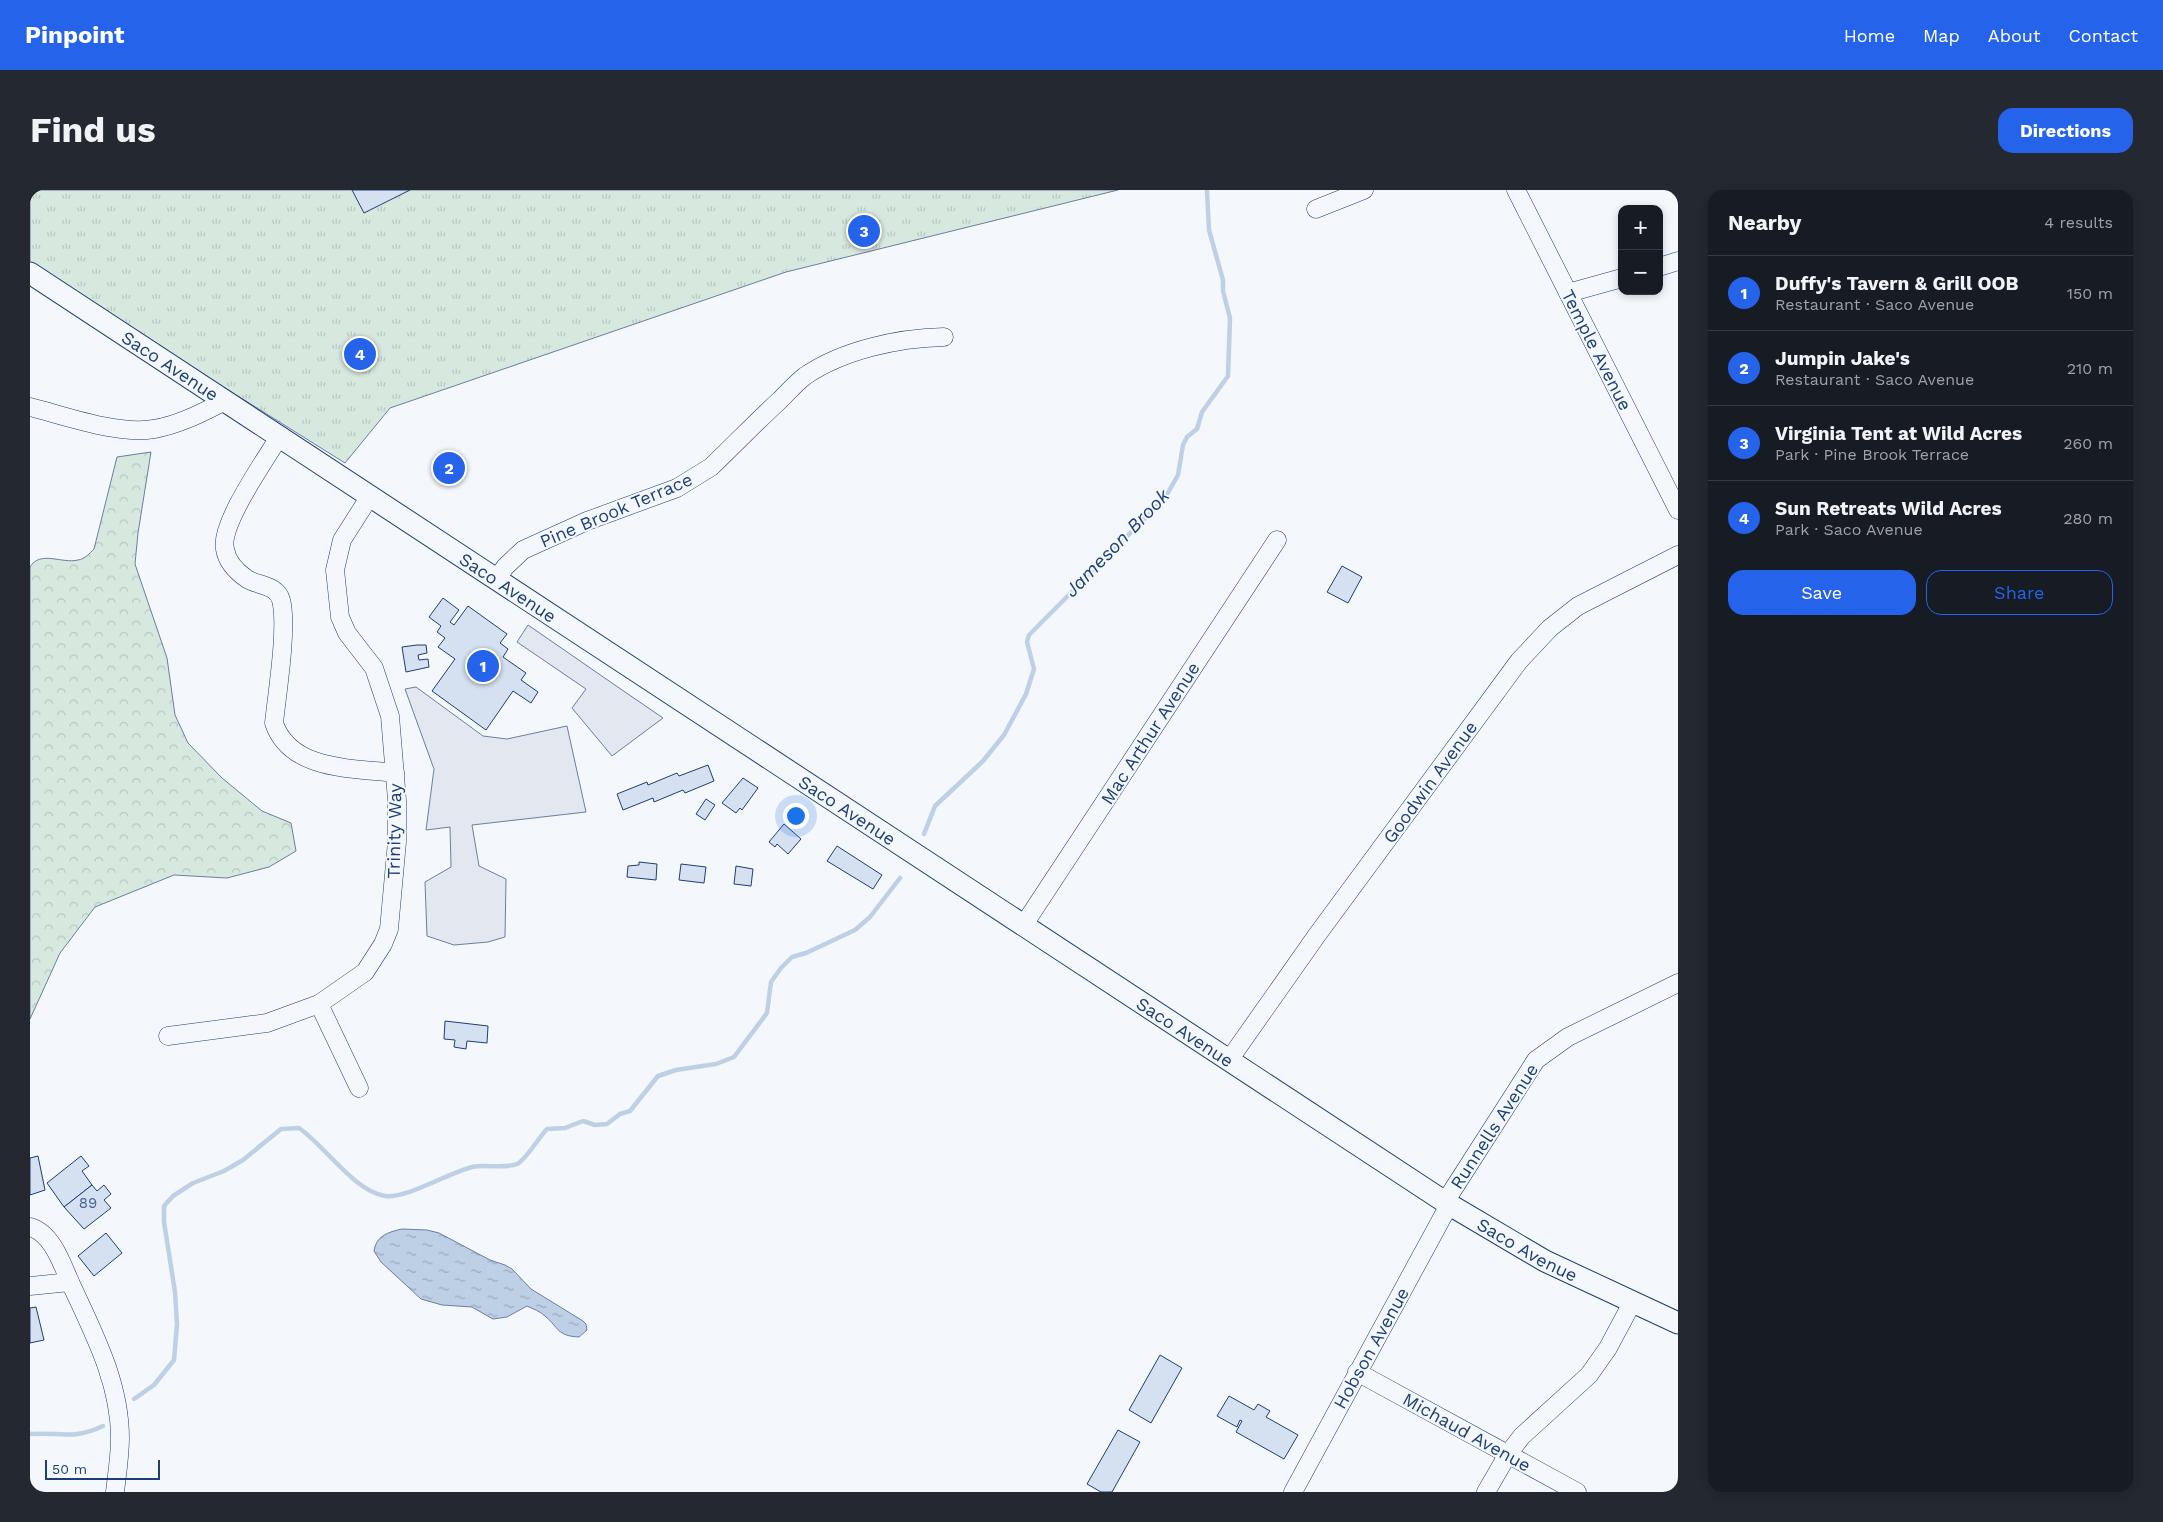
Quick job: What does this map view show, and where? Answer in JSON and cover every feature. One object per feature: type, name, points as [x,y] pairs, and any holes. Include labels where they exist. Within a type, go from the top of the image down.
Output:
[{"type":"main road","name":"Saco Avenue","points":[[30,273],[1447,1203],[1537,1257],[1678,1323]]},
{"type":"street","points":[[1316,208],[1364,190]]},
{"type":"street","name":"Temple Avenue","points":[[1516,190],[1678,510]]},
{"type":"street","points":[[1663,266],[1678,261]]},
{"type":"street","points":[[1568,294],[1618,279]]},
{"type":"street","name":"Pine Brook Terrace","points":[[496,580],[511,560],[523,550],[587,521],[648,500],[695,478],[711,467],[803,377],[825,364],[845,356],[889,344],[927,337],[944,337]]},
{"type":"street","points":[[30,407],[110,426],[139,430],[154,429],[191,418],[225,401]]},
{"type":"street","points":[[279,437],[231,518],[224,548],[230,563],[238,573],[273,590],[281,600],[282,635],[274,723],[278,734],[289,748],[313,760],[331,765],[395,773]]},
{"type":"street","name":"Trinity Way","points":[[168,1036],[267,1023],[320,1004],[366,972],[377,956],[389,929],[396,842],[395,773],[390,716],[385,696],[374,668],[347,633],[340,617],[334,570],[342,540],[370,496]]},
{"type":"street","name":"Mac Arthur Avenue","points":[[1023,926],[1277,540]]},
{"type":"street","name":"Goodwin Avenue","points":[[1229,1060],[1340,904],[1519,661],[1550,628],[1578,606],[1678,555]]},
{"type":"street","name":"Runnells Avenue","points":[[1447,1203],[1536,1060],[1568,1037],[1678,982]]},
{"type":"street","points":[[320,1004],[359,1088]]},
{"type":"street","name":"Hobson Avenue","points":[[1300,1489],[1358,1372],[1447,1203]]},
{"type":"street","points":[[30,1227],[39,1231],[51,1244],[103,1355],[115,1392],[120,1438],[115,1492]]},
{"type":"street","points":[[30,1286],[70,1282]]},
{"type":"street","points":[[1486,1492],[1508,1454],[1522,1436],[1589,1375],[1608,1348],[1632,1303]]},
{"type":"street","name":"Michaud Avenue","points":[[1358,1372],[1577,1492]]},
{"type":"green space","points":[[30,190],[1118,190],[786,272],[390,408],[345,463],[30,266]]},
{"type":"green space","points":[[151,452],[135,564],[167,658],[175,715],[188,743],[222,778],[262,811],[291,823],[296,851],[269,867],[227,878],[174,875],[95,907],[60,953],[30,1019],[30,567],[39,559],[72,561],[81,559],[89,554],[94,549],[117,457]]},
{"type":"shaded area","points":[[528,625],[663,718],[612,756],[572,708],[586,689],[517,642]]},
{"type":"shaded area","points":[[416,687],[483,736],[507,739],[567,726],[586,812],[472,825],[479,866],[506,879],[505,937],[488,942],[454,945],[427,936],[425,882],[451,867],[450,827],[426,830],[434,769],[405,689]]},
{"type":"water","points":[[402,1229],[427,1230],[439,1233],[490,1260],[505,1265],[512,1269],[531,1289],[583,1321],[586,1324],[587,1330],[579,1337],[566,1335],[559,1331],[539,1311],[527,1306],[507,1317],[493,1319],[472,1307],[442,1305],[421,1299],[381,1262],[374,1251],[380,1238]]},
{"type":"building","points":[[352,190],[410,190],[364,213]]},
{"type":"building","points":[[1342,566],[1362,577],[1348,603],[1327,592]]},
{"type":"building","points":[[443,598],[459,610],[450,622],[454,625],[468,606],[507,634],[500,643],[508,649],[503,657],[526,673],[521,680],[538,692],[531,703],[513,691],[486,730],[432,691],[455,659],[438,647],[445,638],[437,632],[441,626],[429,617]]},
{"type":"building","points":[[426,645],[427,653],[418,655],[419,660],[428,659],[429,667],[406,672],[402,647]]},
{"type":"building","points":[[708,765],[714,781],[685,793],[683,790],[654,802],[653,798],[623,810],[617,794],[647,782],[648,785],[677,773],[679,776]]},
{"type":"building","points":[[743,778],[758,788],[742,810],[740,808],[736,813],[722,803]]},
{"type":"building","points":[[706,799],[715,805],[705,820],[696,814]]},
{"type":"building","points":[[784,824],[801,839],[788,854],[777,844],[775,847],[769,842]]},
{"type":"building","points":[[837,846],[882,875],[873,889],[827,861]]},
{"type":"building","points":[[639,862],[657,864],[656,880],[627,877],[628,866],[639,865]]},
{"type":"building","points":[[681,864],[706,867],[704,883],[679,880]]},
{"type":"building","points":[[736,866],[753,869],[751,886],[734,884]]},
{"type":"building","points":[[445,1021],[488,1026],[487,1043],[467,1041],[466,1049],[454,1047],[455,1040],[444,1039]]},
{"type":"building","points":[[38,1156],[45,1190],[30,1195],[30,1158]]},
{"type":"building","points":[[81,1156],[89,1166],[82,1171],[92,1185],[64,1207],[47,1183]]},
{"type":"building","points":[[92,1185],[97,1191],[104,1185],[111,1194],[104,1200],[111,1208],[84,1229],[64,1207]]},
{"type":"building","points":[[106,1233],[122,1253],[94,1276],[78,1256]]},
{"type":"building","points":[[36,1307],[44,1340],[30,1343],[30,1308]]},
{"type":"building","points":[[1160,1355],[1182,1368],[1151,1423],[1129,1410]]},
{"type":"building","points":[[1229,1396],[1254,1410],[1258,1404],[1270,1411],[1266,1417],[1298,1435],[1284,1459],[1236,1432],[1242,1421],[1240,1420],[1237,1427],[1217,1416]]},
{"type":"building","points":[[1118,1430],[1140,1442],[1112,1492],[1101,1492],[1087,1484]]},
{"type":"waterway","name":"Jameson Brook","points":[[924,834],[935,806],[983,761],[1004,735],[1026,694],[1034,669],[1027,642],[1029,635],[1165,498],[1178,475],[1183,445],[1187,437],[1197,429],[1202,412],[1228,376],[1230,318],[1223,291],[1223,280],[1209,230],[1207,190]]},
{"type":"waterway","name":"Jameson Brook","points":[[134,1399],[154,1385],[174,1360],[177,1324],[175,1292],[164,1222],[164,1206],[173,1196],[193,1183],[224,1171],[243,1160],[281,1129],[299,1128],[362,1186],[385,1196],[404,1194],[472,1167],[517,1164],[521,1162],[547,1129],[565,1128],[583,1121],[595,1125],[607,1124],[620,1114],[630,1111],[658,1076],[676,1070],[716,1064],[734,1057],[767,1013],[771,982],[781,968],[792,957],[806,953],[855,930],[870,917],[900,878]]},
{"type":"waterway","name":"Jameson Brook","points":[[30,1434],[75,1434],[84,1433],[103,1426]]},
{"type":"place","name":"Virginia Tent at Wild Acres","points":[[864,231]]},
{"type":"place","name":"Sun Retreats Wild Acres","points":[[360,354]]},
{"type":"place","name":"Jumpin Jake's","points":[[449,468]]},
{"type":"place","name":"Duffy's Tavern & Grill OOB","points":[[483,666]]}]
